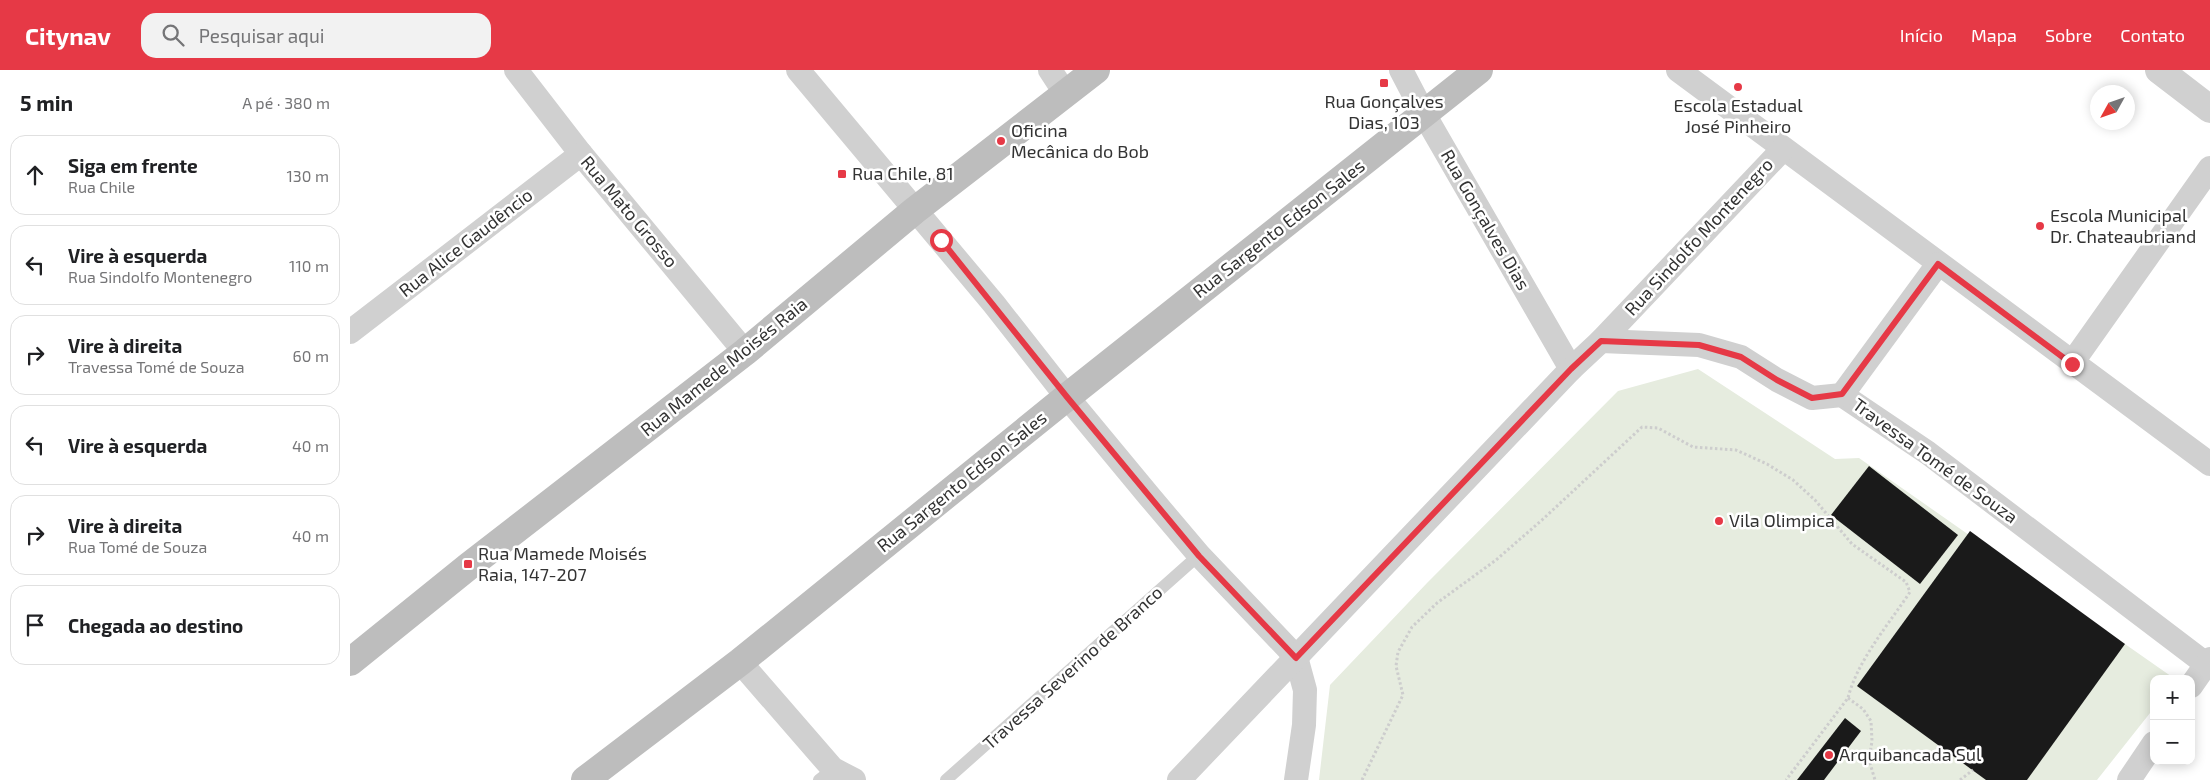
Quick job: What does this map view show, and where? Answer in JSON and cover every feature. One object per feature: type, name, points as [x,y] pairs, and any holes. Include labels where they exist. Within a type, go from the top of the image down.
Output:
[{"type":"main road","name":"Rua Mamede Moisés Raia","points":[[350,662],[745,352],[914,211],[1096,70]]},
{"type":"main road","name":"Rua Sargento Edson Sales","points":[[585,780],[740,662],[1067,397],[1479,70]]},
{"type":"street","name":"Rua Mato Grosso","points":[[516,70],[581,154],[745,352]]},
{"type":"street","points":[[798,70],[914,211],[994,304],[1067,397],[1199,556],[1296,658],[1305,690],[1304,726],[1296,780]]},
{"type":"street","points":[[1050,70],[1065,94]]},
{"type":"street","name":"Rua Gonçalves Dias","points":[[1401,70],[1424,114],[1571,369]]},
{"type":"street","points":[[1678,70],[2072,364],[2210,464]]},
{"type":"street","points":[[2159,70],[2210,109]]},
{"type":"street","name":"Rua Sindolfo Montenegro","points":[[1179,780],[1783,149]]},
{"type":"street","name":"Rua Alice Gaudêncio","points":[[350,332],[581,154]]},
{"type":"street","points":[[2072,364],[2210,168]]},
{"type":"street","points":[[1842,394],[1938,264]]},
{"type":"street","name":"Travessa Tomé de Souza","points":[[1601,341],[1699,345],[1741,357],[1777,380],[1812,398],[1842,394],[1928,453],[2208,661]]},
{"type":"street","points":[[2195,680],[2208,661]]},
{"type":"street","points":[[740,662],[826,774],[854,780]]},
{"type":"street","points":[[2129,780],[2150,749]]},
{"type":"lane","name":"Travessa Severino de Branco","points":[[946,780],[1199,556]]},
{"type":"path","points":[[1362,780],[1403,695],[1396,666],[1398,652],[1412,626],[1437,602],[1496,560],[1642,427],[1658,428],[1694,447],[1736,450],[1768,464],[1792,480],[1815,500],[1852,544],[1906,582],[1910,592],[1863,663],[1851,684],[1848,698],[1786,780]]},
{"type":"path","points":[[1848,698],[1864,709],[1871,720],[1869,760],[1875,780]]},
{"type":"path","points":[[1960,780],[1972,770]]},
{"type":"shaded area","name":"Vila Olimpica","points":[[1698,369],[1835,459],[1859,458],[2169,675],[2150,675],[2150,713],[2097,780],[1319,780],[1330,685],[1427,583],[1618,391]]},
{"type":"building","points":[[1869,466],[1958,535],[1920,584],[1831,515]]},
{"type":"building","points":[[1970,531],[2125,644],[2027,780],[1986,780],[1857,686]]},
{"type":"building","name":"Arquibancada Sul","points":[[1845,718],[1861,731],[1824,780],[1797,780]]},
{"type":"place","name":"Rua Gonçalves Dias, 103","points":[[1384,83]]},
{"type":"place","name":"Escola Estadual José Pinheiro","points":[[1738,87]]},
{"type":"place","name":"Oficina Mecânica do Bob","points":[[1001,141]]},
{"type":"place","name":"Rua Chile, 81","points":[[842,174]]},
{"type":"place","name":"Escola Municipal Dr. Chateaubriand","points":[[2040,226]]},
{"type":"place","name":"Vila Olimpica","points":[[1719,521]]},
{"type":"place","name":"Rua Mamede Moisés Raia, 147-207","points":[[468,564]]},
{"type":"place","name":"Arquibancada Sul","points":[[1829,755]]},
{"type":"route","points":[[941,240],[1067,397],[1199,556],[1296,658],[1571,369],[1601,341],[1699,345],[1741,357],[1777,380],[1812,398],[1842,394],[1938,264],[2072,364]]}]
